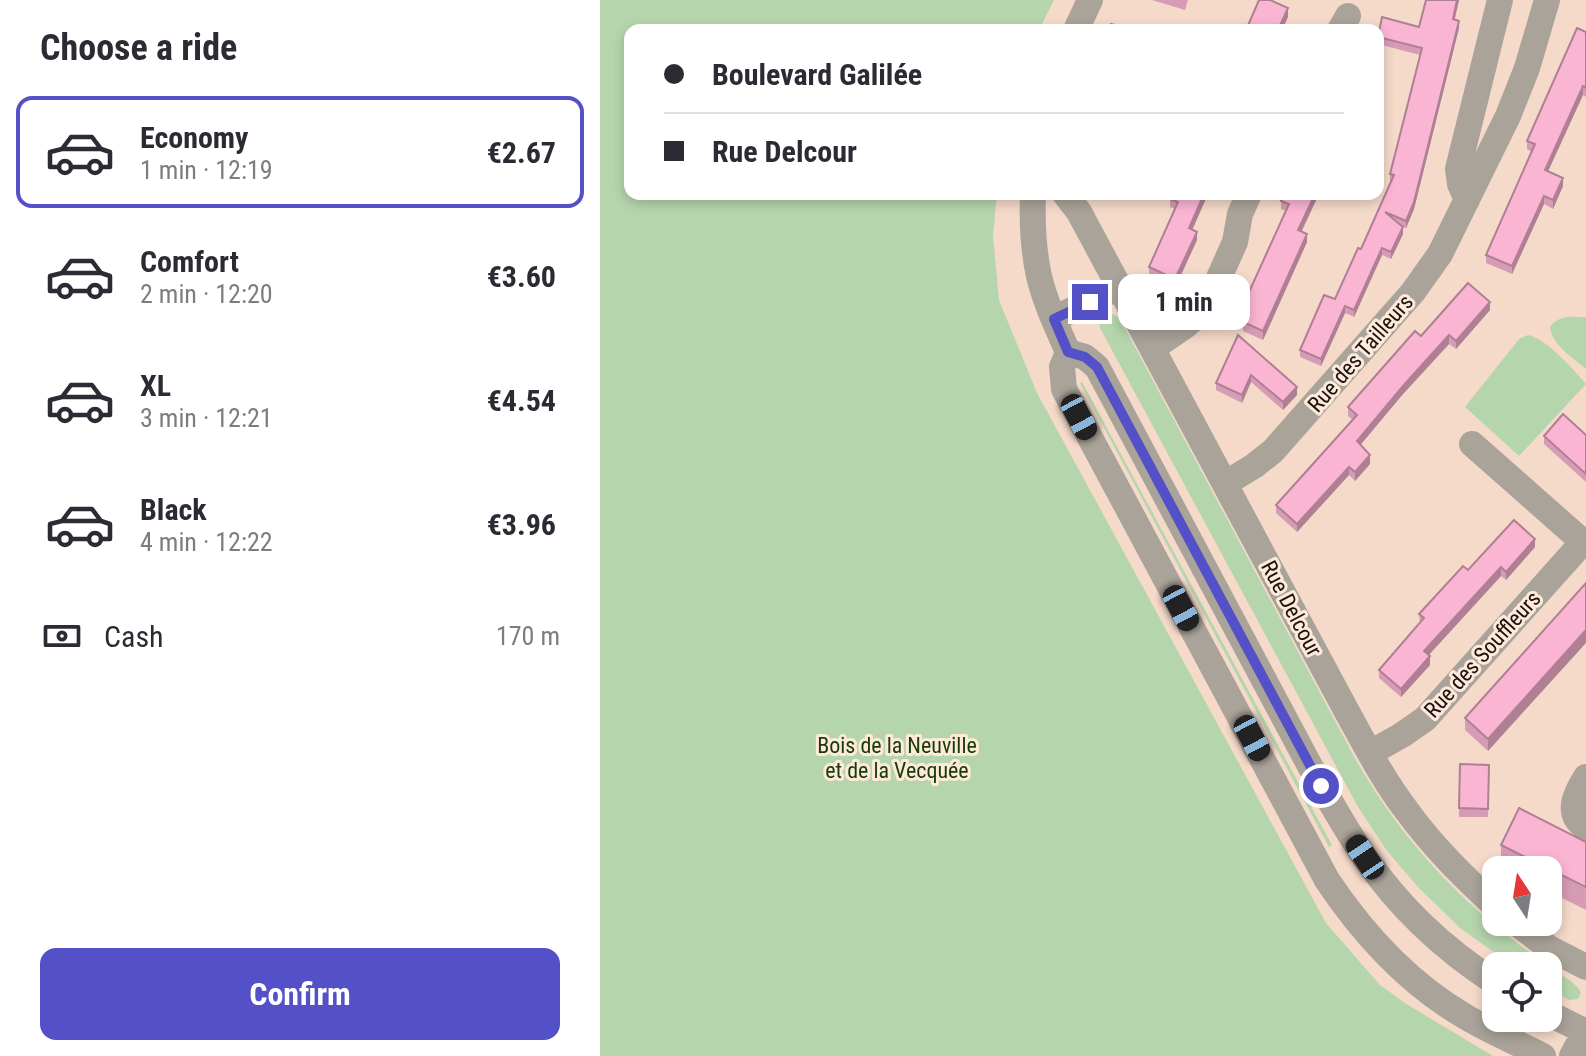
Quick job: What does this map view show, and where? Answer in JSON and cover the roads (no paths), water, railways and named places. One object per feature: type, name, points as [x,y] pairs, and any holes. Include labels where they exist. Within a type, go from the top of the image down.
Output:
[{"type":"street","points":[[1079,24],[1090,0]]},
{"type":"street","points":[[1467,200],[1458,169],[1500,0]]},
{"type":"street","name":"Rue des Tailleurs","points":[[1226,483],[1273,451],[1413,292],[1440,254],[1508,116],[1527,68],[1547,0]]},
{"type":"street","points":[[1033,200],[1035,256],[1039,277],[1068,352],[1062,367],[1064,389],[1327,880],[1366,933],[1421,985],[1466,1017],[1543,1056]]},
{"type":"street","name":"Rue Delcour","points":[[1070,200],[1153,348],[1370,753],[1398,800],[1425,834],[1482,894]]},
{"type":"street","points":[[1153,348],[1205,309],[1235,242],[1240,214],[1246,200]]},
{"type":"street","points":[[1054,319],[1119,287]]},
{"type":"street","points":[[1068,352],[1085,357],[1097,367],[1345,828],[1383,882],[1431,933],[1482,974]]},
{"type":"street","name":"Rue des Souffleurs","points":[[1370,753],[1425,719],[1584,542],[1472,444]]},
{"type":"street","points":[[1586,777],[1574,802],[1573,814],[1578,823],[1586,828]]},
{"type":"street","points":[[1533,936],[1586,967]]},
{"type":"street","points":[[1562,1020],[1586,1031],[1572,1056]]},
{"type":"park label","name":"Bois de la Neuville et de la Vecquée","points":[[897,758]]}]
